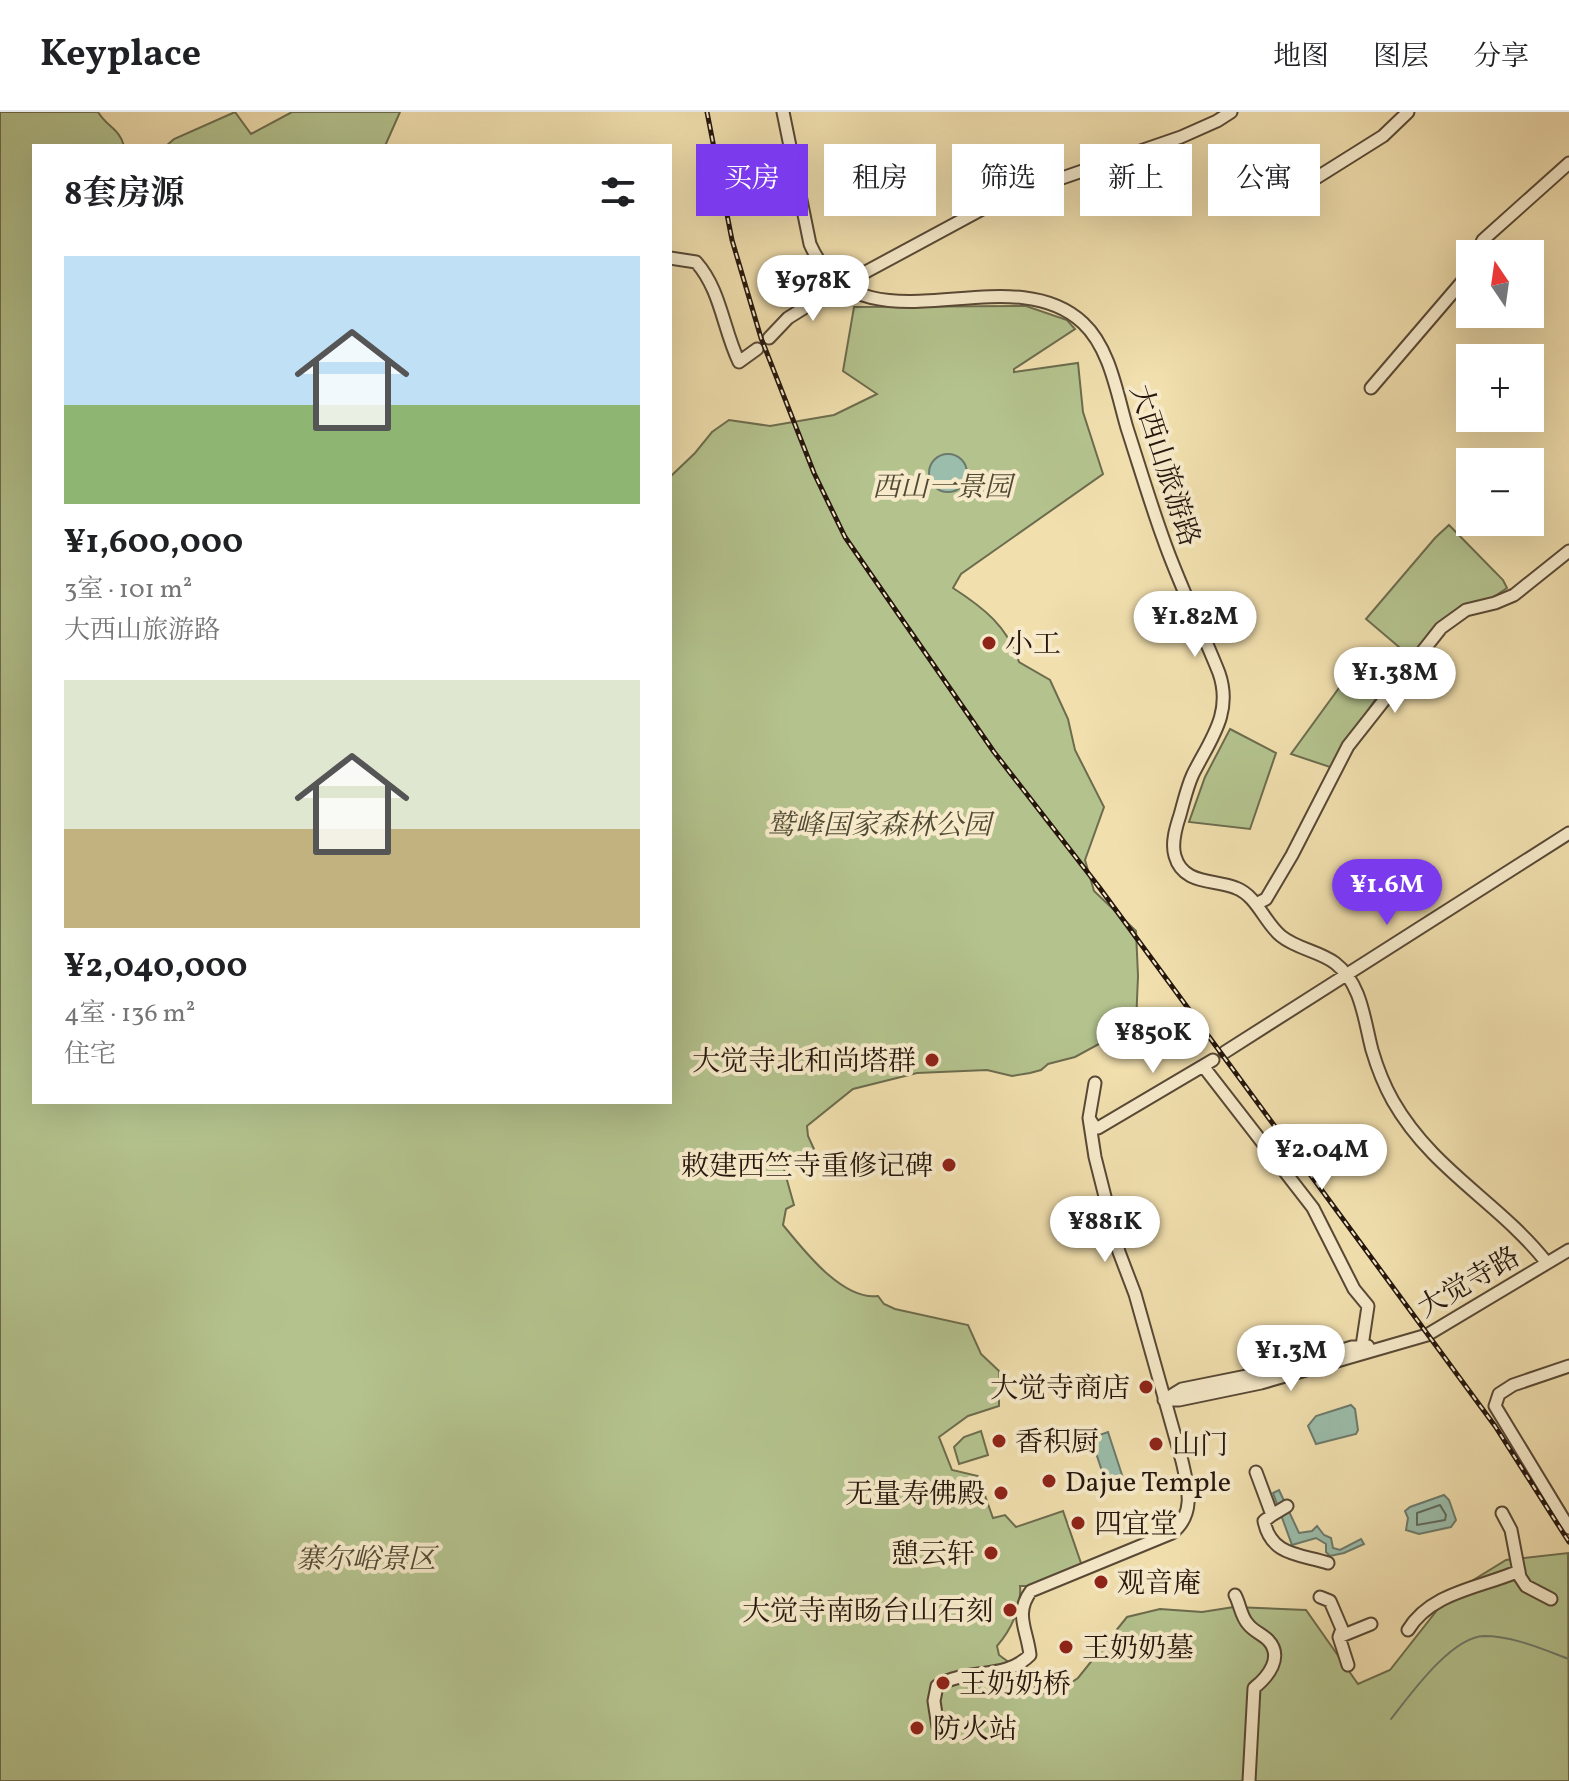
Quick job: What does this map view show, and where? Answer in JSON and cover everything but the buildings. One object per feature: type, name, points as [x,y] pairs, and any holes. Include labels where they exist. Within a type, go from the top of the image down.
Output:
[{"type":"street","name":"大西山旅游路","points":[[783,112],[810,244],[819,262],[842,285],[883,301],[1009,297],[1047,301],[1076,317],[1096,338],[1164,539],[1216,665],[1224,692],[1224,710],[1219,727],[1191,778],[1184,800],[1174,840],[1175,856],[1189,875],[1237,888],[1256,904],[1270,926],[1283,938],[1326,958],[1346,974]]},
{"type":"street","points":[[769,338],[793,314],[1007,196],[1181,137],[1231,112]]},
{"type":"street","points":[[1320,176],[1383,136],[1408,112]]},
{"type":"street","points":[[1483,240],[1569,163]]},
{"type":"street","points":[[672,258],[696,262],[707,275],[739,362],[757,349]]},
{"type":"street","points":[[1371,388],[1456,289]]},
{"type":"street","points":[[1256,904],[1266,899],[1292,855],[1348,746],[1441,628],[1466,610],[1514,595],[1569,551]]},
{"type":"street","points":[[1225,1052],[1569,833]]},
{"type":"street","points":[[1346,974],[1358,995],[1379,1070],[1404,1119],[1434,1157],[1533,1245],[1547,1263]]},
{"type":"street","points":[[1089,1118],[1098,1128],[1208,1063],[1313,1208],[1354,1289],[1368,1306],[1362,1346]]},
{"type":"street","points":[[938,1727],[934,1701],[937,1686],[951,1678],[1018,1667],[1030,1655],[1028,1636],[1021,1618],[1022,1603],[1031,1591],[1172,1533],[1180,1526],[1188,1510],[1189,1489],[1135,1294],[1119,1252],[1095,1157],[1089,1118],[1095,1083]]},
{"type":"street","name":"大觉寺路","points":[[1164,1400],[1261,1383],[1427,1335],[1569,1250]]},
{"type":"street","name":"大觉寺路","points":[[1164,1400],[1182,1389],[1254,1376],[1362,1346],[1389,1346]]},
{"type":"street","points":[[1569,1366],[1513,1385],[1499,1394],[1495,1406],[1569,1528]]},
{"type":"street","points":[[1256,1472],[1272,1515]]},
{"type":"street","points":[[1287,1506],[1264,1521],[1267,1536],[1285,1551],[1328,1563]]},
{"type":"street","points":[[1502,1513],[1511,1530],[1519,1571],[1526,1586],[1551,1599]]},
{"type":"street","points":[[1408,1630],[1415,1618],[1437,1600],[1519,1571]]},
{"type":"street","points":[[1235,1595],[1246,1623],[1273,1647],[1274,1664],[1268,1677],[1254,1688],[1249,1781]]},
{"type":"street","points":[[1320,1597],[1330,1601],[1342,1629],[1339,1637],[1348,1665]]},
{"type":"street","points":[[1339,1637],[1371,1624]]},
{"type":"green space","points":[[0,112],[98,112],[120,136],[123,144],[32,144],[32,1104],[672,1104],[672,475],[712,432],[729,420],[770,426],[834,415],[877,394],[843,371],[854,307],[1026,306],[1067,320],[1075,329],[1014,369],[1014,372],[1078,363],[1083,412],[1103,474],[961,574],[953,588],[994,619],[1008,638],[1019,662],[1050,680],[1068,719],[1075,750],[1104,807],[1085,860],[1094,891],[1136,931],[1136,1024],[1075,1057],[1048,1064],[1030,1073],[1012,1076],[987,1070],[917,1073],[853,1089],[807,1126],[814,1149],[811,1156],[783,1166],[794,1205],[786,1209],[783,1225],[824,1271],[851,1290],[878,1296],[884,1304],[895,1309],[968,1325],[981,1354],[999,1371],[999,1406],[968,1416],[939,1437],[952,1470],[978,1476],[993,1518],[1005,1515],[1016,1527],[1063,1511],[1082,1566],[1030,1586],[1020,1586],[1014,1618],[997,1646],[999,1655],[1022,1672],[1032,1685],[1045,1694],[1054,1694],[1078,1678],[1127,1617],[1160,1609],[1202,1612],[1234,1607],[1306,1610],[1358,1684],[1390,1670],[1449,1595],[1506,1560],[1568,1553],[1569,1781],[0,1781]]},
{"type":"green space","points":[[235,112],[251,134],[292,112],[400,112],[386,144],[168,144]]},
{"type":"green space","points":[[1449,525],[1456,536],[1460,536],[1503,580],[1507,588],[1480,606],[1462,605],[1437,626],[1412,658],[1366,619]]},
{"type":"green space","points":[[1363,655],[1390,678],[1338,754],[1333,768],[1291,754]]},
{"type":"green space","points":[[1230,729],[1276,753],[1250,829],[1189,822],[1205,777]]},
{"type":"green space","points":[[981,1431],[988,1455],[959,1464],[954,1447],[964,1437]]},
{"type":"water","points":[[948,454],[961,460],[967,473],[961,486],[948,492],[935,486],[929,473],[935,460]]},
{"type":"water","points":[[1351,1405],[1355,1409],[1356,1434],[1316,1444],[1308,1426],[1316,1416]]},
{"type":"water","points":[[1108,1432],[1124,1481],[1107,1486],[1091,1438]]},
{"type":"water","points":[[1279,1490],[1299,1533],[1312,1531],[1317,1526],[1331,1538],[1333,1548],[1340,1550],[1361,1539],[1364,1544],[1330,1556],[1326,1552],[1326,1544],[1316,1538],[1292,1545],[1273,1493]]},
{"type":"water","points":[[1444,1495],[1456,1520],[1451,1527],[1419,1534],[1406,1530],[1408,1518],[1405,1511]]},
{"type":"waterway","points":[[1391,1719],[1432,1669],[1471,1639],[1484,1636],[1506,1638],[1569,1659]]},
{"type":"railway","points":[[707,112],[732,240],[761,338],[814,473],[845,537],[994,752],[1099,887],[1495,1426],[1569,1542]]},
{"type":"place","name":"小工","points":[[989,643]]},
{"type":"place","name":"大觉寺北和尚塔群","points":[[932,1060]]},
{"type":"place","name":"敕建西竺寺重修记碑","points":[[949,1165]]},
{"type":"place","name":"大觉寺商店","points":[[1146,1387]]},
{"type":"place","name":"香积厨","points":[[999,1441]]},
{"type":"place","name":"山门","points":[[1156,1444]]},
{"type":"place","name":"Dajue Temple","points":[[1049,1481]]},
{"type":"place","name":"无量寿佛殿","points":[[1001,1493]]},
{"type":"place","name":"四宜堂","points":[[1078,1523]]},
{"type":"place","name":"憩云轩","points":[[991,1553]]},
{"type":"place","name":"观音庵","points":[[1101,1582]]},
{"type":"place","name":"大觉寺南旸台山石刻","points":[[1010,1610]]},
{"type":"place","name":"王奶奶墓","points":[[1066,1647]]},
{"type":"place","name":"王奶奶桥","points":[[943,1683]]},
{"type":"place","name":"防火站","points":[[917,1728]]},
{"type":"park label","name":"西山一景园","points":[[942,486]]},
{"type":"park label","name":"鹫峰国家森林公园","points":[[879,824]]},
{"type":"park label","name":"寨尔峪景区","points":[[366,1558]]}]
